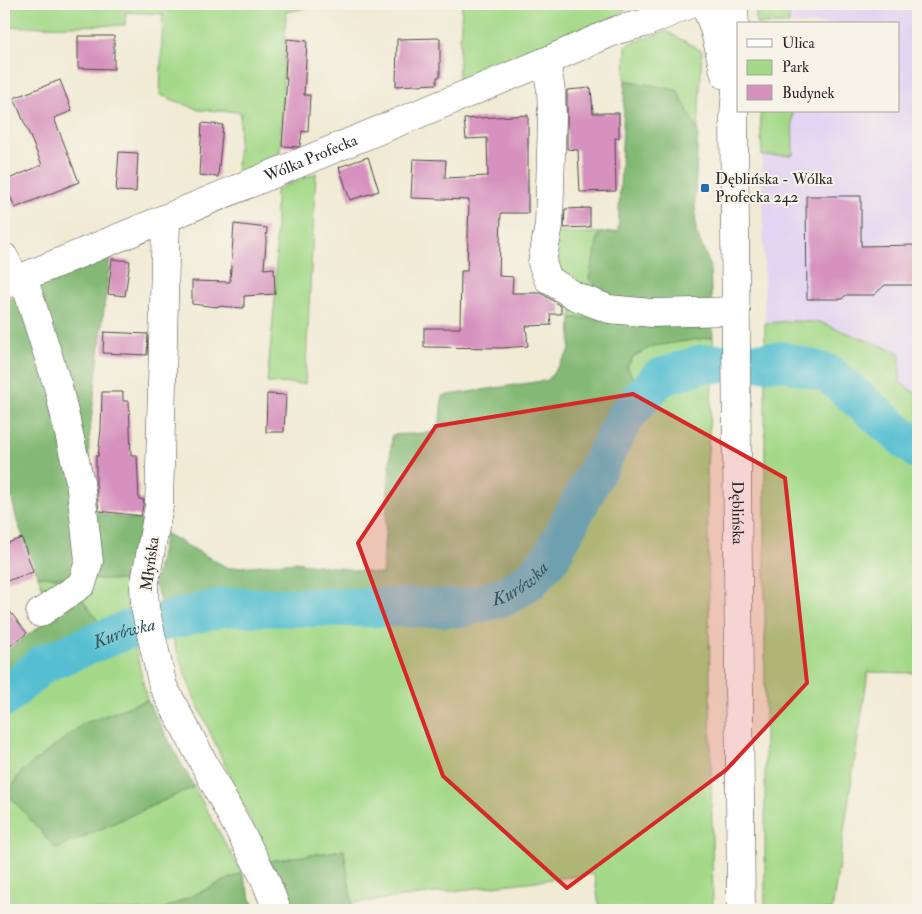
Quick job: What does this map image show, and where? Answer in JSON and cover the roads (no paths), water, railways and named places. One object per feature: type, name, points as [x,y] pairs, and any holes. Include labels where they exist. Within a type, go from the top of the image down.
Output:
[{"type":"street","name":"Wólka Profecka","points":[[617,30],[646,4]]},
{"type":"street","name":"Wólka Profecka","points":[[8,274],[166,219],[617,30],[704,4]]},
{"type":"street","name":"Dęblińska","points":[[704,4],[714,27],[734,115]]},
{"type":"street","name":"Dęblińska","points":[[734,4],[737,76],[734,115],[741,910]]},
{"type":"street","points":[[544,62],[549,82],[552,117],[549,225],[542,263],[548,279],[575,296],[609,309],[652,313],[736,316]]},
{"type":"street","name":"Młyńska","points":[[166,219],[159,506],[144,587],[145,608],[163,686],[265,879],[277,910]]},
{"type":"street","points":[[8,274],[28,292],[59,390],[80,482],[90,561],[82,584],[40,613]]},
{"type":"waterway","name":"Kurówka","points":[[4,698],[42,664],[124,631],[225,607],[462,608],[504,597],[531,580],[551,557],[625,417],[659,378],[701,364],[783,361],[829,374],[918,450]]},
{"type":"place","name":"Dęblińska - Wólka Profecka 242","points":[[705,188]]}]
